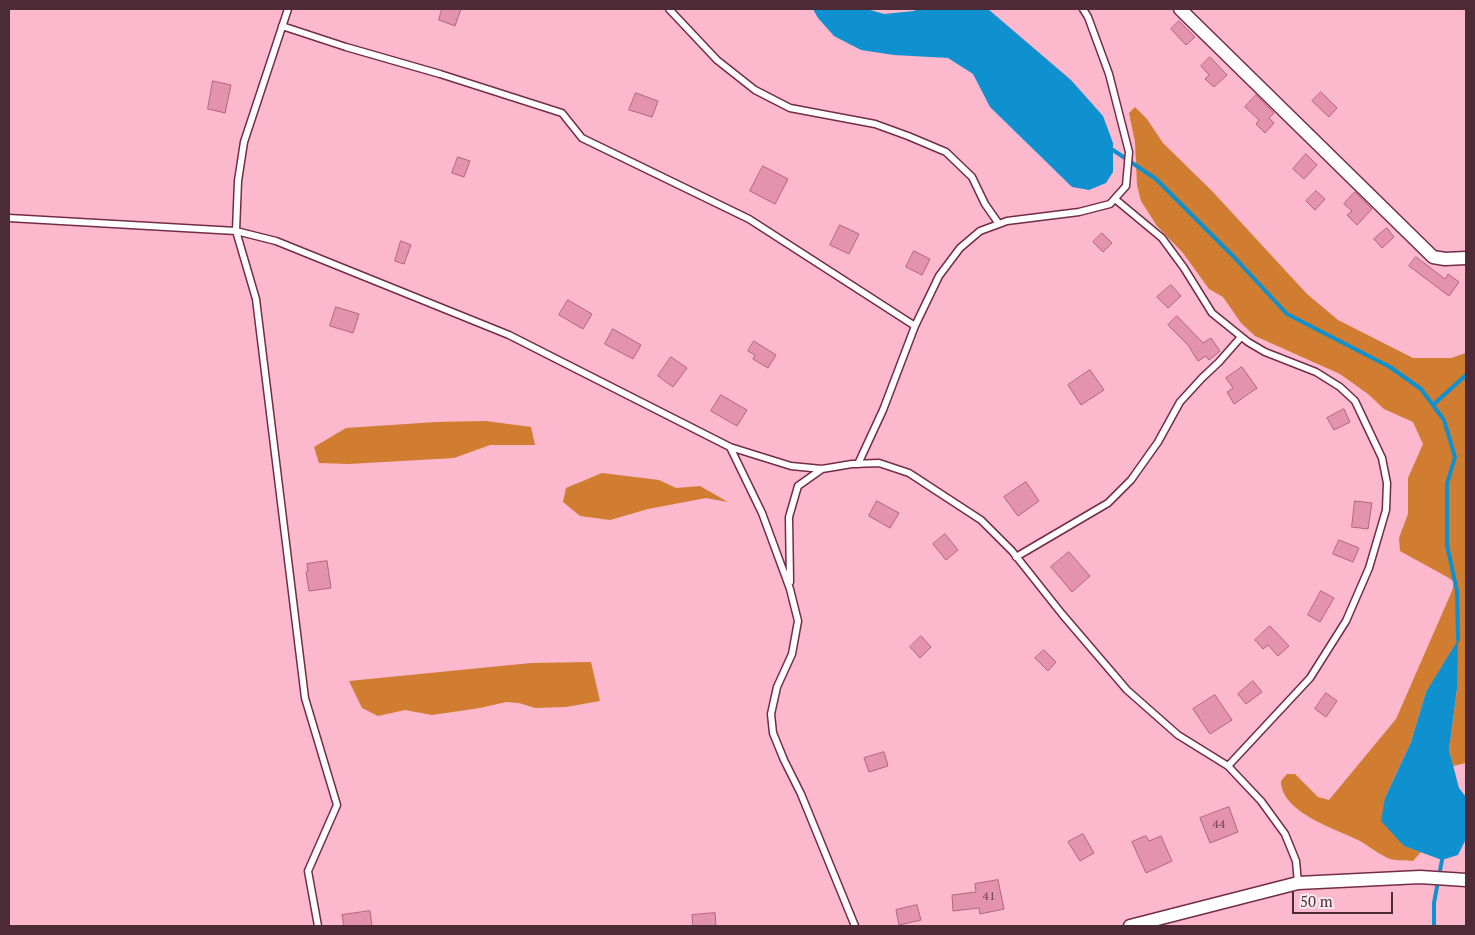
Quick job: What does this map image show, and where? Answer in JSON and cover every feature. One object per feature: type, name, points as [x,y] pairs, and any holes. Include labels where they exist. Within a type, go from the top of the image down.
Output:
[{"type":"street","points":[[1180,9],[1433,257],[1445,259],[1466,258]]},
{"type":"street","points":[[1130,926],[1146,924],[1298,883],[1420,877],[1466,880]]},
{"type":"lane","points":[[288,9],[244,142],[238,181],[236,231],[256,299],[305,698],[337,804],[308,871],[318,926]]},
{"type":"lane","points":[[669,9],[717,60],[755,90],[790,108],[875,124],[946,152],[972,177],[985,204],[999,224]]},
{"type":"lane","points":[[858,464],[883,410],[915,326],[939,276],[960,248],[980,231],[1007,221],[1079,212],[1110,204],[1126,186],[1129,152],[1109,74],[1088,17],[1083,9]]},
{"type":"lane","points":[[282,26],[562,113],[582,138],[749,219],[915,326]]},
{"type":"lane","points":[[1115,198],[1162,238],[1184,268],[1212,313],[1241,337],[1265,352],[1316,372],[1340,387],[1356,401],[1382,458],[1387,483],[1386,510],[1369,568],[1346,621],[1310,678],[1228,766]]},
{"type":"lane","points":[[9,218],[236,231],[276,241],[509,336],[730,447],[791,466],[822,468],[879,463],[909,473],[981,520],[1016,557],[1127,690],[1178,736],[1228,766],[1261,801],[1285,834],[1296,861],[1298,883]]},
{"type":"lane","points":[[1016,557],[1108,503],[1131,480],[1158,442],[1180,402],[1241,337]]},
{"type":"lane","points":[[730,447],[762,513],[790,589],[798,621],[792,654],[777,687],[771,714],[773,733],[801,794],[855,926]]},
{"type":"lane","points":[[790,589],[789,517],[798,486],[822,468]]},
{"type":"shaded area","points":[[1135,107],[1147,119],[1163,143],[1212,191],[1307,294],[1338,320],[1413,358],[1451,358],[1466,353],[1466,763],[1453,766],[1449,750],[1457,689],[1426,692],[1411,742],[1385,798],[1404,846],[1421,852],[1413,861],[1390,859],[1360,841],[1312,819],[1290,802],[1283,792],[1281,781],[1287,774],[1295,774],[1318,797],[1329,800],[1396,719],[1452,591],[1454,582],[1449,578],[1400,551],[1399,538],[1408,514],[1408,478],[1423,444],[1413,422],[1384,409],[1368,394],[1340,374],[1255,336],[1241,323],[1223,297],[1209,289],[1183,253],[1157,226],[1141,201],[1137,185],[1135,142],[1129,113]]},
{"type":"shaded area","points":[[486,421],[531,427],[535,445],[490,445],[454,458],[349,464],[319,463],[314,447],[346,428]]},
{"type":"shaded area","points":[[602,473],[659,480],[676,488],[700,486],[728,502],[706,498],[648,509],[610,520],[580,516],[563,502],[566,488]]},
{"type":"shaded area","points":[[591,662],[600,701],[566,707],[535,708],[519,703],[506,702],[432,715],[405,710],[378,716],[362,708],[349,681],[531,663]]},
{"type":"water","points":[[813,9],[867,9],[884,14],[914,11],[917,9],[988,9],[1071,80],[1103,116],[1113,143],[1113,172],[1106,183],[1089,190],[1072,187],[990,107],[973,74],[948,58],[894,55],[861,50],[834,36],[818,18]]},
{"type":"water","points":[[1458,640],[1457,689],[1449,750],[1459,788],[1466,797],[1466,839],[1458,855],[1442,860],[1404,846],[1381,821],[1385,798],[1411,742],[1426,692]]},
{"type":"building","points":[[442,9],[461,9],[455,26],[439,20]]},
{"type":"building","points":[[1179,21],[1195,37],[1186,45],[1171,29]]},
{"type":"building","points":[[1210,57],[1227,75],[1214,87],[1205,79],[1209,75],[1201,66]]},
{"type":"building","points":[[213,81],[231,85],[225,113],[208,109]]},
{"type":"building","points":[[1321,92],[1337,108],[1329,117],[1312,101]]},
{"type":"building","points":[[636,93],[658,101],[652,117],[629,110]]},
{"type":"building","points":[[1256,95],[1274,113],[1269,118],[1274,123],[1265,133],[1256,124],[1259,120],[1245,107]]},
{"type":"building","points":[[1306,154],[1317,165],[1304,179],[1293,169]]},
{"type":"building","points":[[458,157],[470,161],[464,177],[452,173]]},
{"type":"building","points":[[763,166],[788,179],[775,204],[750,191]]},
{"type":"building","points":[[1316,191],[1325,199],[1315,210],[1306,201]]},
{"type":"building","points":[[1355,192],[1372,209],[1357,225],[1347,215],[1352,211],[1344,204]]},
{"type":"building","points":[[840,225],[859,234],[849,254],[830,245]]},
{"type":"building","points":[[1387,228],[1394,237],[1382,248],[1374,239]]},
{"type":"building","points":[[1102,233],[1112,243],[1103,252],[1093,242]]},
{"type":"building","points":[[401,241],[411,245],[404,264],[395,261]]},
{"type":"building","points":[[914,251],[930,259],[922,275],[906,267]]},
{"type":"building","points":[[1416,257],[1445,279],[1448,274],[1459,282],[1449,296],[1409,266]]},
{"type":"building","points":[[1171,285],[1181,296],[1168,308],[1157,297]]},
{"type":"building","points":[[568,300],[592,314],[583,329],[559,315]]},
{"type":"building","points":[[336,307],[359,314],[353,333],[330,326]]},
{"type":"building","points":[[1177,316],[1203,343],[1211,338],[1220,351],[1209,360],[1206,356],[1198,361],[1188,345],[1168,325]]},
{"type":"building","points":[[613,329],[641,345],[633,359],[605,344]]},
{"type":"building","points":[[754,341],[776,355],[768,368],[753,359],[755,355],[748,351]]},
{"type":"building","points":[[671,357],[687,368],[673,387],[658,376]]},
{"type":"building","points":[[1242,367],[1257,388],[1234,404],[1227,392],[1233,388],[1226,378]]},
{"type":"building","points":[[1090,370],[1104,390],[1081,405],[1068,385]]},
{"type":"building","points":[[721,395],[747,410],[737,426],[711,411]]},
{"type":"building","points":[[1344,409],[1350,422],[1334,430],[1327,418]]},
{"type":"building","points":[[1026,482],[1039,501],[1018,516],[1004,497]]},
{"type":"building","points":[[877,501],[899,513],[890,528],[869,516]]},
{"type":"building","points":[[1355,501],[1372,503],[1368,529],[1352,527]]},
{"type":"building","points":[[945,534],[958,550],[946,560],[933,544]]},
{"type":"building","points":[[1339,540],[1359,548],[1353,562],[1333,554]]},
{"type":"building","points":[[1069,552],[1090,576],[1072,592],[1051,567]]},
{"type":"building","points":[[327,561],[331,588],[309,591],[306,572],[308,571],[307,564]]},
{"type":"building","points":[[1321,591],[1334,598],[1320,622],[1308,615]]},
{"type":"building","points":[[1270,626],[1289,646],[1278,656],[1268,645],[1263,649],[1255,640]]},
{"type":"building","points":[[921,636],[931,647],[920,658],[910,647]]},
{"type":"building","points":[[1044,650],[1056,662],[1048,671],[1035,658]]},
{"type":"building","points":[[1253,681],[1262,692],[1246,704],[1238,694]]},
{"type":"building","points":[[1326,693],[1337,701],[1326,717],[1315,709]]},
{"type":"building","points":[[1215,695],[1232,720],[1210,734],[1193,709]]},
{"type":"building","points":[[884,752],[888,766],[869,772],[864,758]]},
{"type":"building","points":[[1229,807],[1238,832],[1210,843],[1200,818]]},
{"type":"building","points":[[1083,834],[1094,853],[1080,861],[1068,842]]},
{"type":"building","points":[[1146,836],[1149,841],[1161,836],[1172,861],[1146,873],[1132,842]]},
{"type":"building","points":[[998,880],[1004,909],[980,914],[979,908],[953,911],[952,895],[976,892],[975,884]]},
{"type":"building","points":[[917,905],[921,920],[899,925],[896,910]]},
{"type":"building","points":[[370,911],[372,926],[344,926],[342,915]]},
{"type":"building","points":[[715,913],[716,926],[693,926],[692,915]]},
{"type":"waterway","points":[[1113,150],[1156,179],[1234,257],[1287,314],[1390,367],[1421,389],[1444,420],[1455,457],[1447,484],[1447,545],[1457,591],[1458,640]]},
{"type":"waterway","points":[[1433,405],[1466,375]]},
{"type":"waterway","points":[[1434,926],[1434,903],[1442,860]]}]
